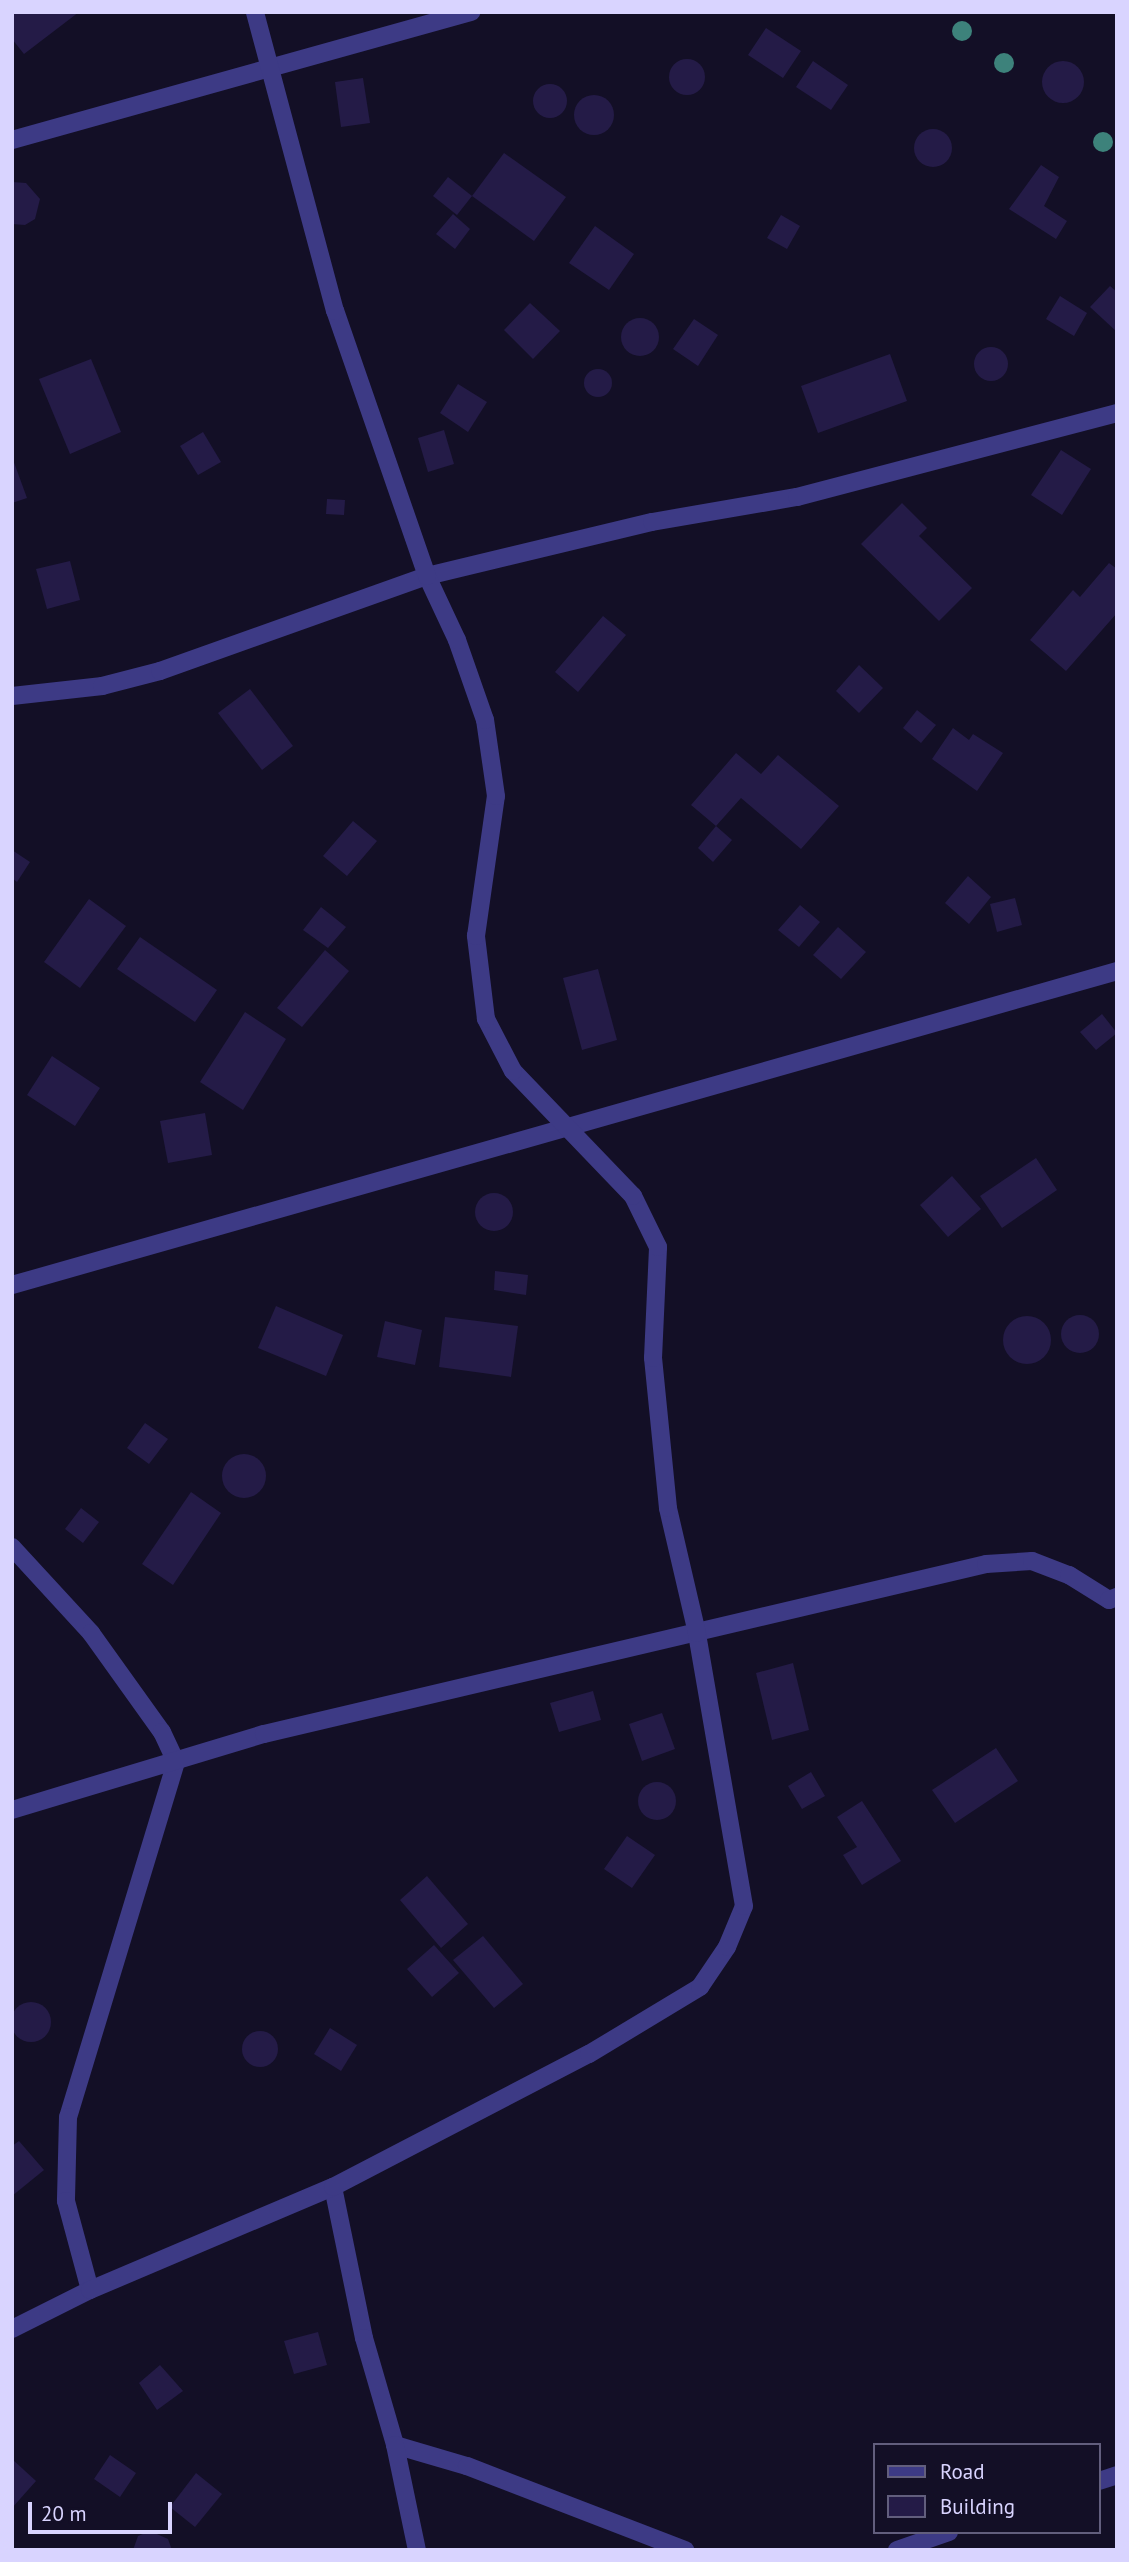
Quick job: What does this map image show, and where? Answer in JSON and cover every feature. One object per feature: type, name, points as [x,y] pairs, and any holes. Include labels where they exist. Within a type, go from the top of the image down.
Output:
[{"type":"street","points":[[12,2329],[90,2290],[333,2187],[589,2054],[700,1987],[720,1957],[744,1906],[696,1633],[668,1508],[653,1358],[658,1247],[633,1196],[561,1125],[513,1071],[486,1019],[476,936],[496,796],[485,720],[457,640],[427,576],[335,311],[255,12]]},
{"type":"street","points":[[12,140],[270,71],[471,12]]},
{"type":"street","points":[[12,696],[102,686],[160,671],[427,576],[652,522],[797,497],[1117,412]]},
{"type":"street","points":[[12,1285],[561,1125],[1117,971]]},
{"type":"street","points":[[12,1547],[99,1643],[162,1732],[176,1762],[68,2117],[66,2201],[90,2290]]},
{"type":"street","points":[[12,1810],[264,1734],[986,1564],[1032,1561],[1069,1575],[1114,1602]]},
{"type":"street","points":[[333,2187],[365,2339],[395,2445],[417,2550]]},
{"type":"street","points":[[395,2445],[467,2466],[685,2550]]},
{"type":"street","points":[[899,2549],[943,2534]]},
{"type":"building","points":[[12,12],[79,12],[24,54],[12,39]]},
{"type":"building","points":[[766,28],[801,51],[783,78],[748,55]]},
{"type":"building","points":[[687,59],[700,64],[705,77],[700,90],[687,95],[674,90],[669,77],[674,64]]},
{"type":"building","points":[[813,61],[848,85],[831,110],[796,87]]},
{"type":"building","points":[[1063,61],[1078,67],[1084,82],[1078,97],[1063,103],[1048,97],[1042,82],[1048,67]]},
{"type":"building","points":[[363,78],[370,123],[341,127],[335,82]]},
{"type":"building","points":[[550,84],[562,89],[567,101],[562,113],[550,118],[538,113],[533,101],[538,89]]},
{"type":"building","points":[[594,95],[608,101],[614,115],[608,129],[594,135],[580,129],[574,115],[580,101]]},
{"type":"building","points":[[933,129],[946,135],[952,148],[946,161],[933,167],[920,161],[914,148],[920,135]]},
{"type":"building","points":[[504,153],[566,197],[534,241],[472,196]]},
{"type":"building","points":[[1041,165],[1059,177],[1044,206],[1067,221],[1056,239],[1009,209]]},
{"type":"building","points":[[448,177],[472,196],[457,215],[433,196]]},
{"type":"building","points":[[12,182],[26,183],[40,199],[35,219],[25,225],[12,224]]},
{"type":"building","points":[[453,214],[470,229],[455,249],[436,234]]},
{"type":"building","points":[[781,215],[800,226],[787,249],[767,238]]},
{"type":"building","points":[[595,226],[634,254],[609,290],[569,263]]},
{"type":"building","points":[[1110,286],[1117,292],[1117,332],[1090,307]]},
{"type":"building","points":[[1060,296],[1087,313],[1074,336],[1046,319]]},
{"type":"building","points":[[530,303],[560,331],[533,359],[504,330]]},
{"type":"building","points":[[640,318],[653,324],[659,337],[653,350],[640,356],[627,350],[621,337],[627,324]]},
{"type":"building","points":[[694,319],[718,335],[698,366],[673,349]]},
{"type":"building","points":[[991,347],[1003,352],[1008,364],[1003,376],[991,381],[979,376],[974,364],[979,352]]},
{"type":"building","points":[[890,354],[907,401],[818,433],[801,386]]},
{"type":"building","points":[[91,359],[121,432],[70,454],[39,379]]},
{"type":"building","points":[[598,369],[608,373],[612,383],[608,393],[598,397],[588,393],[584,383],[588,373]]},
{"type":"building","points":[[458,384],[487,402],[468,432],[440,413]]},
{"type":"building","points":[[444,430],[454,464],[428,472],[418,438]]},
{"type":"building","points":[[203,432],[221,462],[198,475],[180,446]]},
{"type":"building","points":[[1061,450],[1091,469],[1062,515],[1031,495]]},
{"type":"building","points":[[12,457],[27,498],[12,503]]},
{"type":"building","points":[[327,499],[345,500],[344,515],[326,514]]},
{"type":"building","points":[[902,503],[927,528],[919,536],[972,588],[939,621],[861,544]]},
{"type":"building","points":[[70,561],[80,600],[47,609],[36,569]]},
{"type":"building","points":[[1109,563],[1117,569],[1117,613],[1066,671],[1030,640],[1073,590],[1080,597]]},
{"type":"building","points":[[603,616],[626,635],[578,692],[555,672]]},
{"type":"building","points":[[859,665],[883,688],[859,713],[836,691]]},
{"type":"building","points":[[250,689],[293,746],[262,770],[218,713]]},
{"type":"building","points":[[917,710],[936,725],[921,743],[903,728]]},
{"type":"building","points":[[953,728],[969,740],[973,734],[1003,753],[977,791],[932,759]]},
{"type":"building","points":[[736,753],[761,774],[778,755],[839,806],[801,849],[741,798],[716,826],[691,805]]},
{"type":"building","points":[[353,821],[377,841],[347,876],[323,856]]},
{"type":"building","points":[[716,826],[732,840],[713,862],[698,848]]},
{"type":"building","points":[[12,850],[30,862],[17,882],[12,878]]},
{"type":"building","points":[[968,876],[991,897],[969,924],[945,903]]},
{"type":"building","points":[[1015,898],[1022,925],[997,932],[990,904]]},
{"type":"building","points":[[89,899],[126,926],[80,988],[44,962]]},
{"type":"building","points":[[800,905],[820,922],[799,947],[778,930]]},
{"type":"building","points":[[321,907],[346,927],[328,948],[303,930]]},
{"type":"building","points":[[838,927],[866,952],[841,979],[813,955]]},
{"type":"building","points":[[140,937],[217,990],[195,1022],[117,969]]},
{"type":"building","points":[[325,950],[349,971],[302,1027],[277,1008]]},
{"type":"building","points":[[598,969],[617,1040],[582,1050],[563,978]]},
{"type":"building","points":[[245,1012],[286,1039],[243,1110],[200,1082]]},
{"type":"building","points":[[1102,1014],[1117,1033],[1096,1050],[1080,1032]]},
{"type":"building","points":[[52,1056],[100,1088],[75,1126],[27,1095]]},
{"type":"building","points":[[205,1113],[212,1155],[168,1163],[160,1121]]},
{"type":"building","points":[[1036,1158],[1057,1190],[1002,1228],[980,1196]]},
{"type":"building","points":[[952,1176],[981,1209],[948,1237],[920,1205]]},
{"type":"building","points":[[494,1193],[507,1199],[513,1212],[507,1225],[494,1231],[481,1225],[475,1212],[481,1199]]},
{"type":"building","points":[[495,1271],[528,1275],[526,1295],[494,1290]]},
{"type":"building","points":[[276,1306],[343,1335],[326,1376],[258,1348]]},
{"type":"building","points":[[1080,1315],[1093,1321],[1099,1334],[1093,1347],[1080,1353],[1067,1347],[1061,1334],[1067,1321]]},
{"type":"building","points":[[1027,1316],[1044,1323],[1051,1340],[1044,1357],[1027,1364],[1010,1357],[1003,1340],[1010,1323]]},
{"type":"building","points":[[445,1317],[518,1326],[511,1377],[439,1367]]},
{"type":"building","points":[[385,1321],[422,1330],[415,1365],[377,1357]]},
{"type":"building","points":[[145,1423],[168,1439],[149,1464],[127,1448]]},
{"type":"building","points":[[244,1454],[253,1455],[260,1460],[265,1467],[265,1485],[260,1492],[253,1497],[244,1498],[235,1497],[228,1492],[223,1485],[222,1476],[223,1467],[228,1460],[235,1455]]},
{"type":"building","points":[[191,1492],[221,1513],[173,1585],[142,1564]]},
{"type":"building","points":[[81,1508],[99,1522],[83,1543],[65,1529]]},
{"type":"building","points":[[793,1663],[809,1730],[772,1740],[756,1673]]},
{"type":"building","points":[[593,1691],[601,1720],[559,1732],[550,1703]]},
{"type":"building","points":[[662,1713],[675,1749],[642,1761],[629,1724]]},
{"type":"building","points":[[996,1748],[1018,1781],[955,1823],[932,1790]]},
{"type":"building","points":[[811,1772],[825,1796],[802,1809],[788,1786]]},
{"type":"building","points":[[657,1782],[670,1788],[676,1801],[670,1814],[657,1820],[644,1814],[638,1801],[644,1788]]},
{"type":"building","points":[[862,1801],[901,1861],[862,1885],[843,1855],[857,1847],[837,1817]]},
{"type":"building","points":[[627,1836],[655,1855],[632,1888],[604,1869]]},
{"type":"building","points":[[427,1876],[468,1924],[441,1948],[400,1900]]},
{"type":"building","points":[[483,1936],[523,1984],[494,2008],[453,1960]]},
{"type":"building","points":[[434,1945],[459,1973],[432,1997],[407,1969]]},
{"type":"building","points":[[31,2002],[45,2008],[51,2022],[45,2036],[31,2042],[17,2036],[11,2022],[17,2008]]},
{"type":"building","points":[[330,2028],[357,2045],[341,2071],[314,2054]]},
{"type":"building","points":[[260,2031],[273,2036],[278,2049],[273,2062],[260,2067],[247,2062],[242,2049],[247,2036]]},
{"type":"building","points":[[19,2141],[44,2170],[12,2196],[12,2146]]},
{"type":"building","points":[[318,2332],[327,2365],[294,2374],[284,2341]]},
{"type":"building","points":[[160,2365],[183,2391],[157,2410],[139,2383]]},
{"type":"building","points":[[110,2455],[136,2473],[120,2497],[94,2479]]},
{"type":"building","points":[[12,2459],[36,2481],[12,2508]]},
{"type":"building","points":[[196,2473],[222,2494],[195,2527],[170,2507]]},
{"type":"building","points":[[150,2531],[168,2539],[172,2550],[133,2550],[138,2536]]}]
